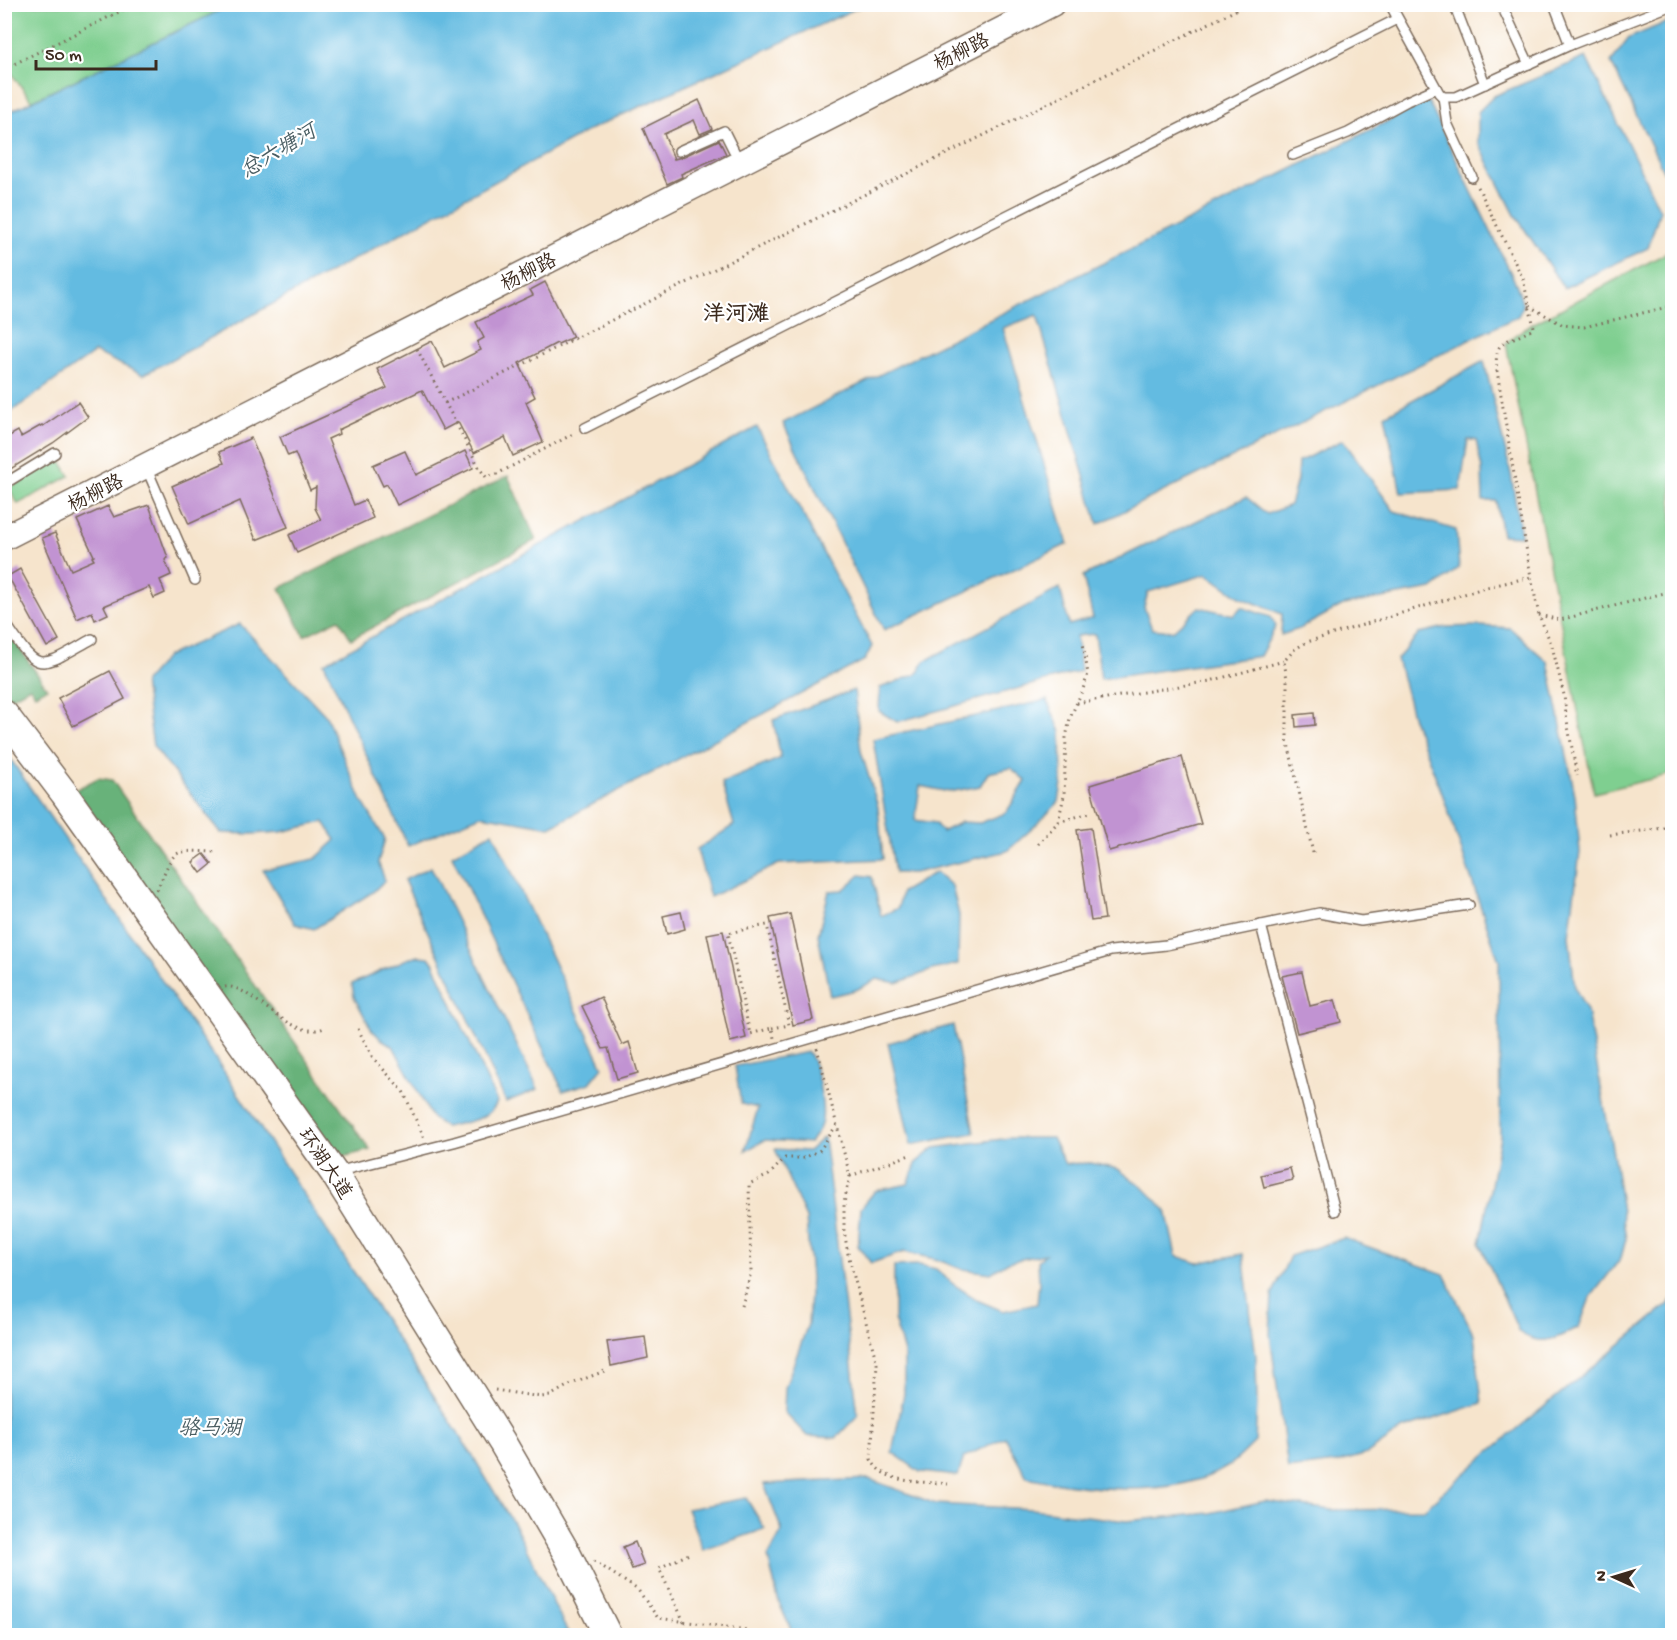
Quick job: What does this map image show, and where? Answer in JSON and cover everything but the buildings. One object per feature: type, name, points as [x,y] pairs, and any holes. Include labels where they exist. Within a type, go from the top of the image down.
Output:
[{"type":"main road","name":"环湖大道","points":[[4,714],[70,802],[334,1173],[467,1385],[566,1552],[608,1635]]},
{"type":"street","name":"杨柳路","points":[[4,538],[1052,4]]},
{"type":"lane","points":[[1390,4],[1443,97],[1447,123],[1472,177]]},
{"type":"lane","points":[[1454,4],[1485,84]]},
{"type":"lane","points":[[1501,4],[1529,64]]},
{"type":"lane","points":[[1554,4],[1570,45]]},
{"type":"lane","points":[[1443,97],[1456,97],[1570,45],[1672,5]]},
{"type":"lane","points":[[585,428],[1397,19]]},
{"type":"lane","points":[[1293,155],[1348,133],[1436,88]]},
{"type":"lane","points":[[679,151],[724,131],[740,163]]},
{"type":"lane","points":[[4,484],[55,453]]},
{"type":"lane","points":[[146,466],[195,580]]},
{"type":"lane","points":[[4,621],[34,661],[41,663],[55,660],[92,639]]},
{"type":"lane","points":[[334,1173],[428,1149],[1111,951],[1166,945],[1319,913],[1361,921],[1469,905]]},
{"type":"lane","points":[[1261,925],[1335,1211]]},
{"type":"path","points":[[4,69],[135,4]]},
{"type":"path","points":[[446,402],[1248,4]]},
{"type":"path","points":[[1472,177],[1524,279],[1534,327],[1524,334],[1503,342],[1495,356],[1531,577],[1539,615],[1552,646],[1564,695],[1576,776]]},
{"type":"path","points":[[1528,305],[1563,326],[1584,327],[1672,306]]},
{"type":"path","points":[[408,332],[480,470],[486,477],[497,474],[585,428]]},
{"type":"path","points":[[1077,703],[1210,681],[1284,661],[1294,648],[1307,642],[1476,590],[1531,577]]},
{"type":"path","points":[[1539,615],[1560,620],[1672,591]]},
{"type":"path","points":[[1038,844],[1058,822],[1064,796],[1066,738],[1070,718],[1088,674],[1083,643]]},
{"type":"path","points":[[1284,661],[1287,679],[1287,739],[1313,853]]},
{"type":"path","points":[[1058,822],[1090,813]]},
{"type":"path","points":[[1610,835],[1672,827]]},
{"type":"path","points":[[148,911],[170,859],[175,854],[182,851],[218,852]]},
{"type":"path","points":[[767,925],[789,1025],[772,1028],[750,1034],[728,933],[767,925]]},
{"type":"path","points":[[209,997],[220,989],[229,986],[236,987],[265,1008],[298,1027],[317,1031],[324,1028]]},
{"type":"path","points":[[772,1028],[777,1048]]},
{"type":"path","points":[[358,1029],[372,1058],[404,1091],[428,1149]]},
{"type":"path","points":[[814,1037],[850,1176],[844,1203],[844,1230],[848,1254],[877,1365],[871,1459],[875,1468],[895,1478],[948,1484]]},
{"type":"path","points":[[742,1306],[751,1272],[748,1184],[769,1175],[785,1158],[804,1158],[820,1150],[838,1123]]},
{"type":"path","points":[[850,1176],[910,1155]]},
{"type":"path","points":[[467,1385],[542,1397],[550,1396],[569,1385],[607,1370]]},
{"type":"path","points":[[684,1622],[659,1568],[691,1553]]},
{"type":"path","points":[[590,1559],[638,1590],[657,1618],[748,1630]]},
{"type":"green space","points":[[5,5],[233,5],[32,101],[5,65]]},
{"type":"green space","points":[[1672,250],[1672,774],[1594,793],[1506,343],[1525,328]]},
{"type":"green space","points":[[59,458],[70,476],[18,504],[9,488]]},
{"type":"green space","points":[[508,476],[536,540],[351,639],[339,619],[304,636],[280,588]]},
{"type":"green space","points":[[4,626],[47,688],[35,694],[30,687],[7,700],[5,697]]},
{"type":"green space","points":[[98,778],[112,780],[370,1150],[335,1159],[73,791]]},
{"type":"water","name":"总六塘河","points":[[233,4],[864,5],[593,128],[143,375],[95,352],[5,416],[5,114]]},
{"type":"water","points":[[1672,20],[1672,189],[1611,62],[1629,38]]},
{"type":"water","points":[[1586,57],[1660,210],[1648,248],[1564,288],[1515,215],[1478,142],[1478,112],[1494,96]]},
{"type":"water","points":[[1428,101],[1517,286],[1523,306],[1518,316],[1098,524],[1037,315],[1003,328],[1068,544],[884,630],[783,423]]},
{"type":"water","points":[[1484,361],[1511,474],[1521,536],[1502,535],[1496,501],[1483,501],[1482,469],[1476,440],[1468,440],[1460,490],[1401,493],[1385,415]]},
{"type":"water","points":[[757,427],[872,646],[865,660],[550,827],[481,815],[408,846],[324,663]]},
{"type":"water","points":[[1343,440],[1394,511],[1456,530],[1459,568],[1432,589],[1343,605],[1299,629],[1281,635],[1282,614],[1240,597],[1207,574],[1148,592],[1144,607],[1152,629],[1173,631],[1199,607],[1234,615],[1241,607],[1271,617],[1276,626],[1260,656],[1101,679],[1095,634],[1076,636],[1081,671],[897,722],[879,711],[880,688],[917,674],[925,661],[1060,588],[1069,625],[1093,618],[1083,576],[1246,497],[1267,514],[1290,505],[1297,480],[1298,462]]},
{"type":"water","points":[[240,624],[326,716],[362,801],[385,839],[378,862],[385,880],[373,892],[314,929],[295,924],[263,870],[315,859],[336,840],[324,822],[281,832],[221,833],[153,746],[144,682],[167,656]]},
{"type":"water","points":[[1446,627],[1510,628],[1548,662],[1575,795],[1580,852],[1569,936],[1575,988],[1587,1011],[1615,1164],[1626,1239],[1621,1258],[1590,1298],[1579,1327],[1549,1340],[1535,1340],[1519,1332],[1480,1244],[1500,1137],[1499,961],[1442,793],[1413,719],[1397,659],[1420,633]]},
{"type":"water","points":[[854,690],[861,751],[878,807],[883,859],[779,864],[710,897],[697,849],[734,825],[722,783],[781,758],[773,720]]},
{"type":"water","points":[[1047,700],[1061,732],[1062,783],[1059,802],[1007,851],[914,873],[895,873],[873,739]],"holes":[[[1011,768],[1026,781],[1006,813],[980,823],[961,822],[942,832],[935,823],[915,820],[920,786],[949,792],[980,786],[988,773]]]},
{"type":"water","name":"骆马湖","points":[[5,751],[223,1070],[474,1458],[516,1528],[569,1635],[5,1635]]},
{"type":"water","points":[[493,832],[603,1067],[590,1083],[563,1091],[452,855]]},
{"type":"water","points":[[431,867],[538,1089],[506,1102],[404,880]]},
{"type":"water","points":[[936,872],[952,886],[959,915],[958,964],[932,970],[897,983],[877,979],[856,990],[830,996],[818,935],[829,891],[843,890],[860,875],[872,877],[881,916],[898,908],[902,892]]},
{"type":"water","points":[[419,956],[429,957],[434,964],[497,1102],[488,1113],[475,1120],[445,1127],[432,1118],[393,1046],[372,1030],[354,997],[352,984],[407,959]]},
{"type":"water","points":[[953,1025],[974,1133],[911,1145],[888,1043]]},
{"type":"water","points":[[808,1052],[815,1067],[822,1100],[822,1120],[817,1133],[810,1143],[765,1140],[745,1151],[758,1108],[741,1104],[735,1066]]},
{"type":"water","points":[[824,1137],[858,1415],[836,1438],[807,1436],[784,1412],[785,1388],[808,1324],[811,1278],[806,1218],[775,1149],[808,1151]]},
{"type":"water","points":[[1010,1138],[1052,1138],[1065,1164],[1091,1163],[1118,1169],[1145,1189],[1166,1210],[1176,1256],[1198,1263],[1243,1254],[1256,1357],[1255,1442],[1231,1465],[1206,1477],[1182,1484],[1156,1488],[1102,1488],[1027,1477],[1005,1437],[964,1457],[958,1476],[920,1472],[892,1452],[904,1394],[904,1353],[894,1319],[894,1266],[919,1265],[936,1269],[953,1284],[979,1301],[1003,1311],[1037,1304],[1038,1261],[1045,1254],[1008,1262],[991,1273],[962,1269],[935,1259],[904,1252],[871,1263],[858,1246],[861,1208],[875,1191],[908,1184],[917,1162],[934,1148]]},
{"type":"water","points":[[1344,1238],[1444,1274],[1474,1335],[1482,1403],[1403,1429],[1367,1454],[1336,1463],[1288,1469],[1270,1334],[1272,1295],[1290,1256]]},
{"type":"water","points":[[1672,1298],[1672,1635],[794,1636],[779,1603],[768,1557],[782,1531],[764,1484],[869,1479],[936,1504],[1032,1509],[1126,1521],[1210,1513],[1265,1501],[1332,1510],[1424,1509],[1489,1452],[1668,1305]]},
{"type":"water","points":[[746,1498],[765,1529],[703,1550],[687,1509]]},
{"type":"district","name":"洋河滩","points":[[736,312]]}]
